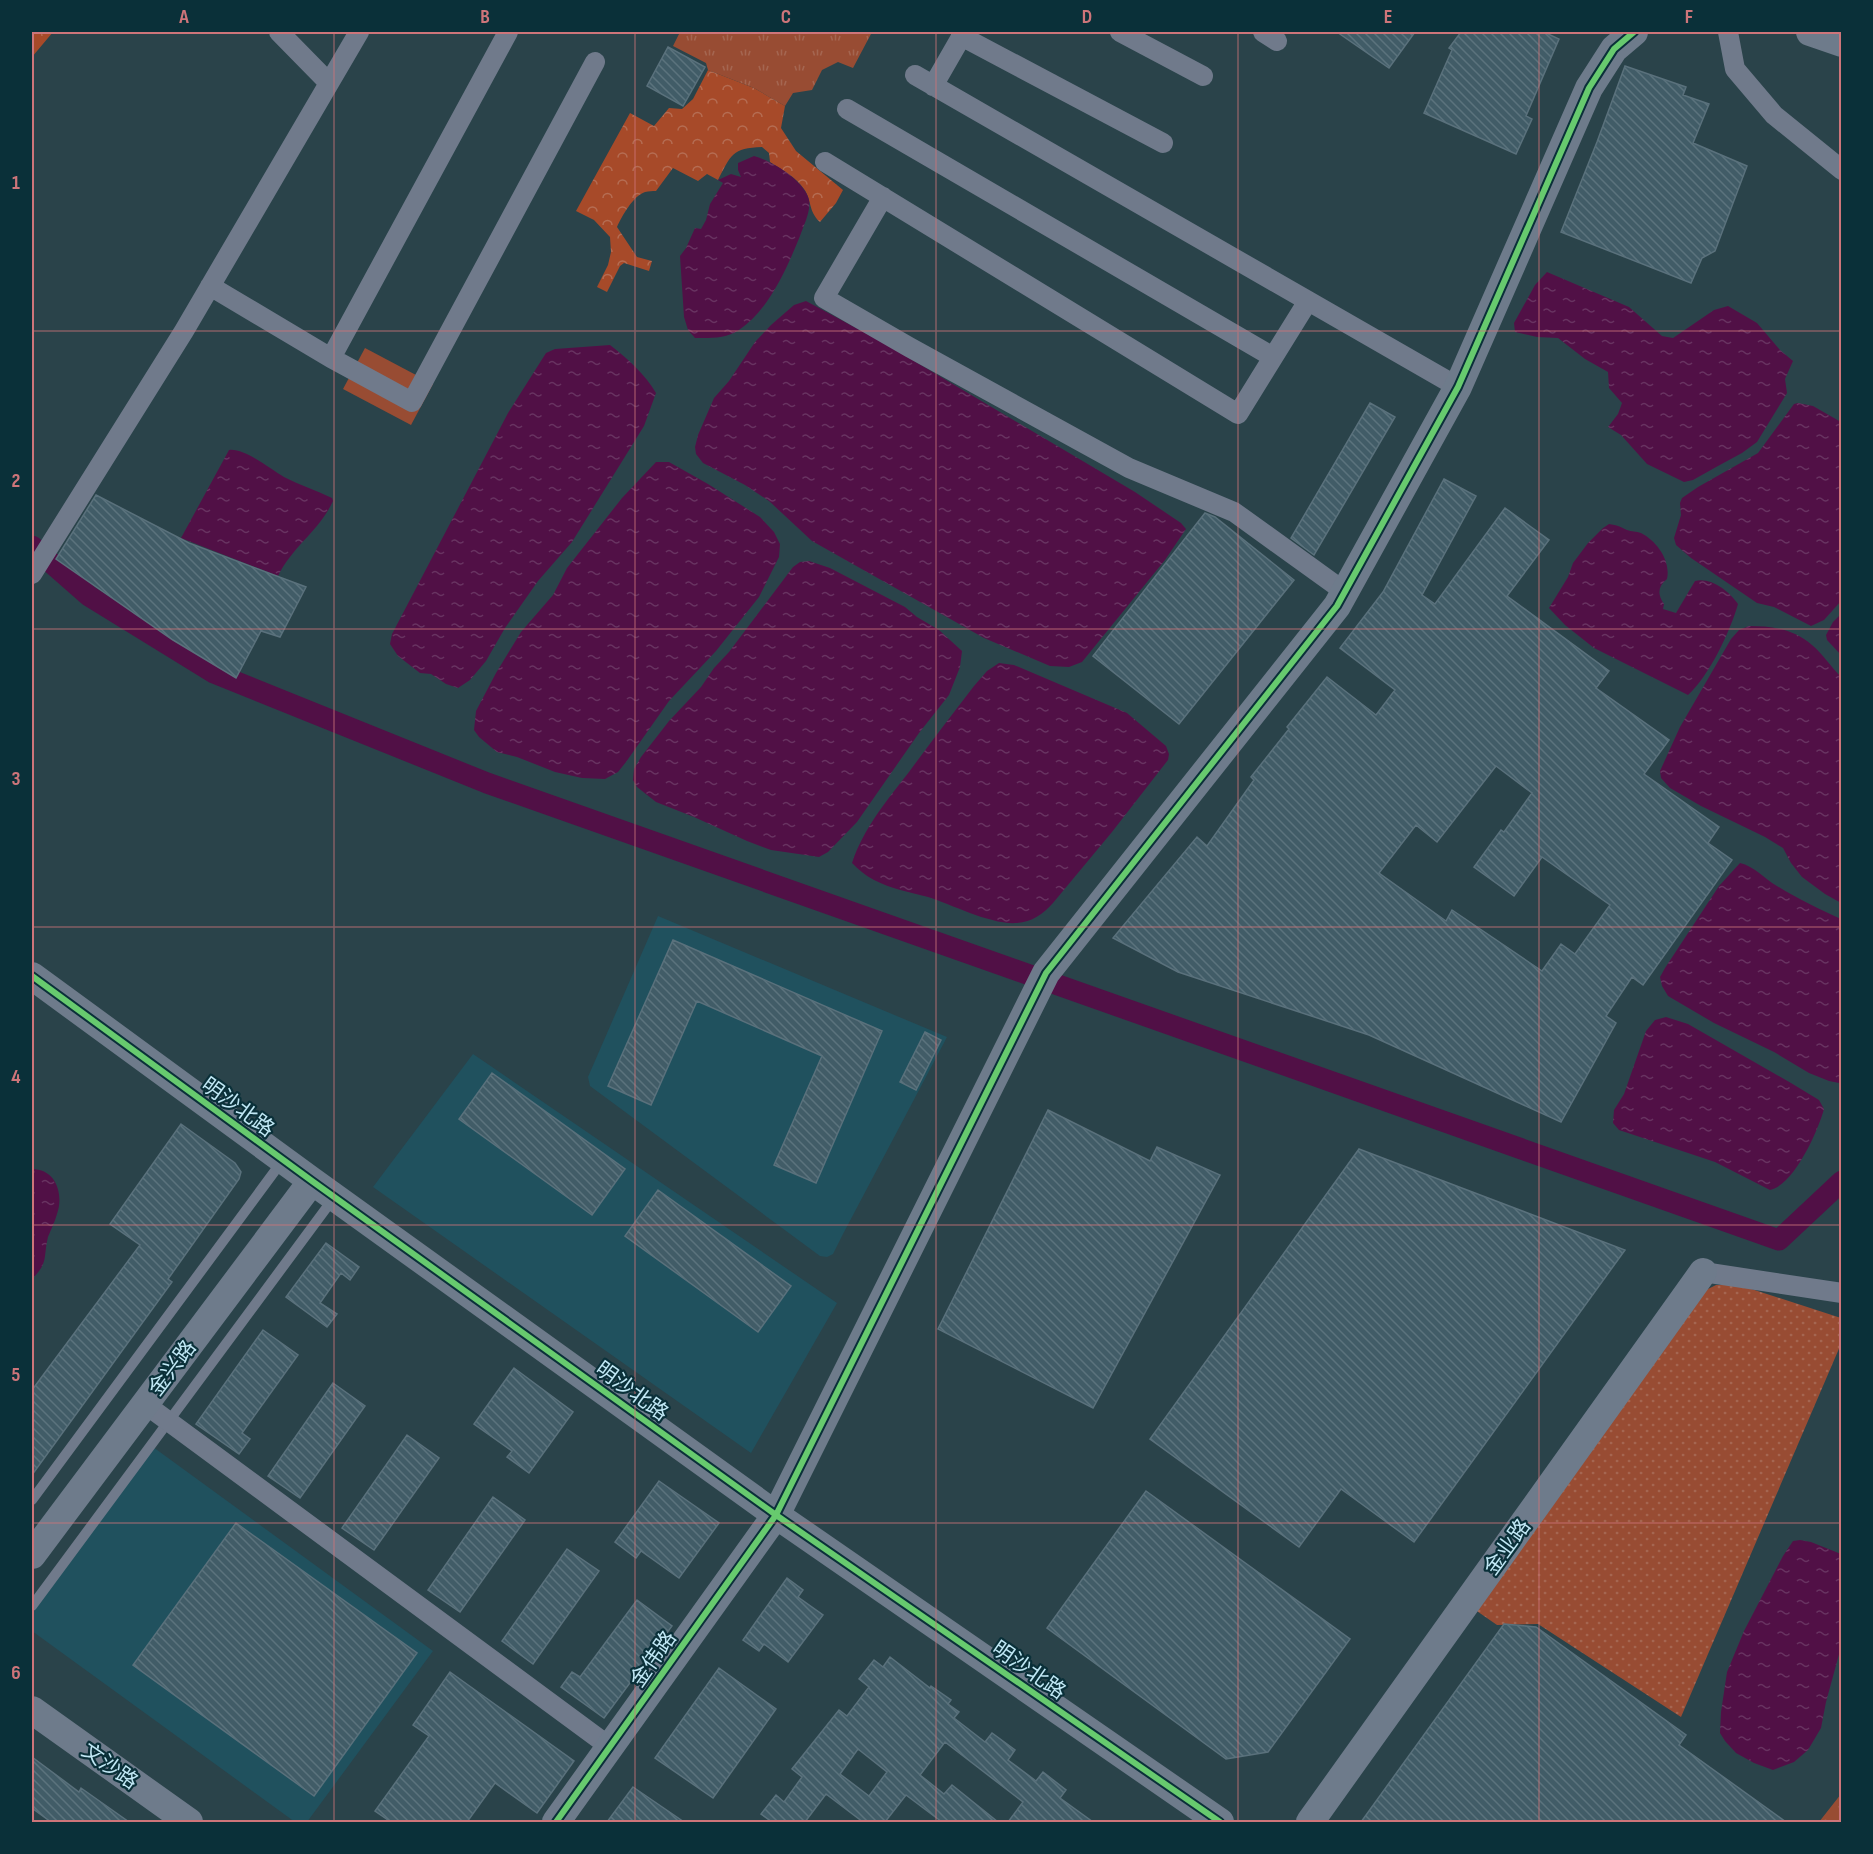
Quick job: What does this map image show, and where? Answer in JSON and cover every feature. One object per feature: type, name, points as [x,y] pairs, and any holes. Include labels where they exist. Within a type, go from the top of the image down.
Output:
[{"type":"street","points":[[279,32],[329,82]]},
{"type":"street","points":[[32,574],[184,331],[359,32]]},
{"type":"street","points":[[331,358],[508,32]]},
{"type":"street","points":[[1120,32],[1203,76]]},
{"type":"street","points":[[1728,32],[1735,69],[1774,115],[1842,170]]},
{"type":"street","points":[[1810,32],[1842,43]]},
{"type":"street","name":"金伟路","points":[[556,1822],[776,1515],[1041,982],[1337,606],[1458,387],[1589,88],[1614,49],[1631,33]]},
{"type":"street","points":[[933,86],[963,34],[1163,143]]},
{"type":"street","points":[[210,286],[331,358],[412,402],[595,62]]},
{"type":"street","points":[[915,75],[1458,387]]},
{"type":"street","points":[[847,109],[1273,357]]},
{"type":"street","points":[[825,162],[1238,414],[1308,301]]},
{"type":"street","points":[[884,197],[824,298],[1129,468],[1234,512],[1345,592]]},
{"type":"street","name":"明沙北路","points":[[32,976],[776,1515],[1220,1822]]},
{"type":"street","name":"金兴路","points":[[32,1555],[312,1181]]},
{"type":"street","points":[[1703,1272],[1842,1293]]},
{"type":"street","name":"金业路","points":[[1310,1822],[1703,1272]]},
{"type":"street","points":[[145,1404],[610,1747]]},
{"type":"street","name":"文沙路","points":[[32,1710],[189,1822]]},
{"type":"lane","points":[[32,1500],[283,1160]]},
{"type":"lane","points":[[32,1606],[335,1197]]},
{"type":"shaded area","points":[[658,916],[947,1037],[833,1254],[827,1257],[820,1256],[590,1086],[588,1077]]},
{"type":"shaded area","points":[[473,1054],[837,1303],[751,1453],[373,1187]]},
{"type":"shaded area","points":[[153,1447],[433,1651],[307,1822],[295,1822],[32,1631],[32,1614]]},
{"type":"green space","points":[[32,32],[53,32],[32,57]]},
{"type":"green space","points":[[680,32],[872,32],[853,68],[838,62],[822,70],[812,90],[793,93],[785,106],[754,88],[708,70],[706,63],[673,46]]},
{"type":"green space","points":[[708,70],[754,88],[785,106],[781,128],[796,151],[843,190],[836,203],[820,222],[801,185],[770,162],[769,153],[762,147],[744,149],[734,154],[718,180],[707,174],[698,181],[673,168],[656,191],[645,192],[632,202],[617,227],[637,257],[652,261],[649,271],[624,263],[620,266],[607,292],[597,287],[608,265],[611,252],[610,237],[594,220],[576,211],[630,113],[654,126],[669,108],[682,109],[693,99]]},
{"type":"green space","points":[[365,348],[433,384],[411,425],[343,389]]},
{"type":"green space","points":[[1716,1285],[1739,1285],[1841,1318],[1841,1344],[1681,1717],[1538,1624],[1497,1625],[1471,1607],[1694,1296]]},
{"type":"green space","points":[[1841,1794],[1841,1822],[1819,1822]]},
{"type":"water","points":[[754,156],[778,167],[801,186],[809,200],[807,218],[776,288],[750,322],[729,335],[695,338],[688,330],[684,317],[680,256],[695,228],[701,229],[706,220],[710,204],[723,183],[718,180],[731,174],[741,177],[738,163]]},
{"type":"water","points":[[1547,272],[1629,307],[1662,336],[1673,338],[1714,310],[1728,306],[1757,323],[1780,350],[1793,361],[1785,379],[1787,393],[1757,442],[1742,453],[1693,480],[1684,482],[1647,464],[1621,435],[1608,427],[1618,414],[1622,403],[1609,388],[1608,372],[1585,359],[1558,338],[1537,337],[1515,332],[1514,323],[1535,285]]},
{"type":"water","points":[[806,301],[882,342],[1135,492],[1181,523],[1186,529],[1165,560],[1082,662],[1069,667],[1050,666],[984,638],[812,541],[769,501],[745,485],[703,463],[696,454],[698,435],[714,398],[729,381],[755,342],[771,325],[794,305]]},
{"type":"water","points":[[610,345],[636,367],[656,393],[644,426],[572,542],[538,581],[505,628],[486,661],[470,680],[458,688],[446,684],[431,674],[420,673],[398,656],[390,644],[392,634],[508,413],[546,353],[555,349]]},
{"type":"water","points":[[1794,404],[1813,406],[1841,422],[1841,601],[1824,620],[1811,626],[1774,607],[1757,603],[1691,558],[1676,545],[1674,538],[1681,515],[1682,498],[1758,453]]},
{"type":"water","points":[[229,450],[242,452],[284,477],[332,498],[333,501],[321,521],[291,556],[278,576],[181,538]]},
{"type":"water","points":[[656,462],[669,462],[708,484],[760,517],[774,532],[780,544],[779,557],[759,597],[716,651],[669,701],[618,772],[605,779],[582,778],[555,772],[497,752],[474,730],[476,711],[496,673],[521,632],[553,595],[567,568],[622,498]]},
{"type":"water","points":[[1609,524],[1641,533],[1662,552],[1668,572],[1667,579],[1660,590],[1663,609],[1676,613],[1695,581],[1701,580],[1719,586],[1738,604],[1718,653],[1704,677],[1688,695],[1594,648],[1565,625],[1549,608],[1568,577],[1573,563],[1588,543]]},
{"type":"water","points":[[809,561],[830,568],[905,607],[939,630],[962,651],[960,667],[949,695],[919,733],[857,822],[828,852],[819,857],[771,850],[747,841],[656,802],[637,787],[633,780],[634,769],[641,757],[669,721],[701,687],[793,567],[800,562]]},
{"type":"water","points":[[1841,614],[1841,655],[1827,640],[1826,635],[1833,622]]},
{"type":"water","points":[[1749,626],[1774,628],[1798,635],[1816,649],[1841,677],[1841,903],[1802,877],[1783,848],[1701,806],[1670,788],[1661,778],[1660,771],[1680,727],[1731,639],[1739,630]]},
{"type":"water","points":[[999,663],[1014,665],[1127,713],[1166,746],[1169,754],[1168,760],[1112,832],[1053,903],[1037,917],[1017,923],[984,918],[928,897],[887,886],[874,880],[852,863],[862,838],[884,804],[974,686],[987,671]]},
{"type":"water","points":[[1740,863],[1793,895],[1841,919],[1842,1081],[1839,1083],[1809,1073],[1774,1052],[1714,1023],[1668,996],[1662,986],[1660,977],[1665,968],[1719,886]]},
{"type":"water","points":[[1666,1017],[1688,1024],[1819,1100],[1824,1109],[1811,1143],[1796,1168],[1779,1186],[1770,1190],[1715,1162],[1619,1130],[1613,1123],[1614,1110],[1624,1094],[1646,1031],[1655,1020]]},
{"type":"water","points":[[32,1169],[47,1173],[52,1178],[58,1191],[59,1206],[48,1237],[43,1264],[32,1279]]},
{"type":"water","points":[[1800,1540],[1841,1554],[1841,1647],[1821,1728],[1808,1750],[1794,1762],[1773,1770],[1736,1753],[1725,1741],[1720,1733],[1721,1712],[1727,1672],[1744,1631],[1783,1556],[1793,1541]]},
{"type":"building","points":[[1337,32],[1415,32],[1389,68]]},
{"type":"building","points":[[1461,32],[1544,32],[1559,39],[1526,116],[1532,119],[1516,154],[1424,113],[1452,50],[1449,48]]},
{"type":"building","points":[[668,47],[705,67],[683,106],[647,86]]},
{"type":"building","points":[[1625,66],[1686,87],[1683,95],[1709,104],[1693,143],[1747,166],[1715,251],[1702,258],[1691,283],[1561,232]]},
{"type":"building","points":[[1370,403],[1395,417],[1314,555],[1291,538]]},
{"type":"building","points":[[1444,479],[1476,496],[1422,595],[1435,604],[1505,508],[1549,540],[1507,596],[1609,671],[1596,688],[1669,740],[1644,774],[1719,827],[1708,843],[1732,860],[1643,985],[1632,977],[1606,1016],[1616,1023],[1561,1122],[1369,1035],[1178,972],[1113,938],[1197,837],[1207,846],[1254,780],[1251,777],[1327,677],[1376,715],[1395,690],[1340,648],[1383,592]],"holes":[[[1496,766],[1532,793],[1504,832],[1501,830],[1474,867],[1514,896],[1542,857],[1610,905],[1575,954],[1561,944],[1542,971],[1452,910],[1446,921],[1379,873],[1416,825],[1437,842]]]},
{"type":"building","points":[[96,495],[189,543],[306,587],[280,637],[261,631],[236,678],[173,640],[56,559]]},
{"type":"building","points":[[1205,513],[1215,517],[1294,580],[1179,724],[1093,656]]},
{"type":"building","points":[[673,940],[882,1031],[816,1183],[774,1165],[822,1056],[697,1001],[651,1105],[608,1086]]},
{"type":"building","points":[[925,1032],[941,1040],[916,1090],[900,1082]]},
{"type":"building","points":[[492,1073],[625,1169],[592,1215],[459,1119]]},
{"type":"building","points":[[1048,1110],[1150,1161],[1157,1147],[1220,1175],[1093,1408],[938,1329]]},
{"type":"building","points":[[181,1124],[235,1163],[241,1172],[239,1179],[168,1279],[172,1282],[32,1475],[32,1390],[140,1245],[110,1224]]},
{"type":"building","points":[[1359,1149],[1625,1250],[1414,1542],[1341,1489],[1299,1547],[1150,1439]]},
{"type":"building","points":[[658,1190],[791,1286],[758,1332],[625,1236]]},
{"type":"building","points":[[326,1243],[359,1267],[350,1280],[341,1273],[320,1303],[337,1314],[327,1327],[286,1297]]},
{"type":"building","points":[[263,1330],[298,1355],[242,1433],[250,1439],[239,1454],[196,1424]]},
{"type":"building","points":[[514,1368],[573,1412],[529,1473],[507,1457],[512,1451],[474,1424]]},
{"type":"building","points":[[333,1383],[365,1406],[300,1498],[268,1476]]},
{"type":"building","points":[[407,1435],[439,1458],[374,1550],[342,1528]]},
{"type":"building","points":[[659,1481],[719,1523],[679,1578],[641,1551],[636,1558],[615,1542]]},
{"type":"building","points":[[1146,1491],[1350,1639],[1268,1752],[1226,1759],[1047,1628]]},
{"type":"building","points":[[493,1497],[525,1520],[460,1612],[428,1590]]},
{"type":"building","points":[[236,1523],[417,1653],[314,1796],[133,1665]]},
{"type":"building","points":[[567,1549],[599,1571],[533,1664],[502,1641]]},
{"type":"building","points":[[787,1578],[803,1590],[798,1597],[823,1615],[788,1662],[764,1644],[759,1651],[743,1640]]},
{"type":"building","points":[[637,1600],[672,1626],[604,1718],[561,1687],[572,1672],[580,1677]]},
{"type":"building","points":[[1504,1624],[1536,1627],[1686,1735],[1679,1745],[1786,1822],[1361,1822]]},
{"type":"building","points":[[890,1657],[930,1688],[931,1686],[951,1700],[948,1704],[959,1712],[954,1718],[985,1742],[992,1733],[1015,1750],[1008,1760],[1036,1781],[1043,1772],[1066,1790],[1060,1798],[1093,1822],[1008,1822],[1023,1802],[945,1742],[920,1775],[944,1794],[952,1785],[998,1822],[942,1822],[906,1795],[885,1822],[863,1822],[826,1794],[805,1822],[772,1822],[761,1814],[776,1795],[784,1802],[802,1777],[792,1769],[839,1710],[847,1716],[869,1687],[859,1679],[874,1660],[883,1667]],"holes":[[[858,1749],[887,1772],[869,1796],[840,1774]]]},
{"type":"building","points":[[719,1668],[776,1709],[713,1798],[655,1758]]},
{"type":"building","points":[[450,1672],[574,1761],[537,1813],[495,1783],[467,1822],[391,1822],[375,1811],[429,1736],[413,1725]]},
{"type":"building","points":[[32,1757],[79,1792],[81,1788],[129,1822],[51,1822],[32,1808]]},
{"type":"building","points":[[633,1787],[684,1822],[607,1822]]},
{"type":"waterway","points":[[32,546],[89,596],[214,673],[487,783],[1779,1240],[1842,1181]]},
{"type":"cycle path","points":[[556,1822],[776,1515],[1046,973],[1337,606],[1458,387],[1589,88],[1614,49],[1634,32]]},
{"type":"cycle path","points":[[32,976],[776,1515],[1220,1822]]}]
